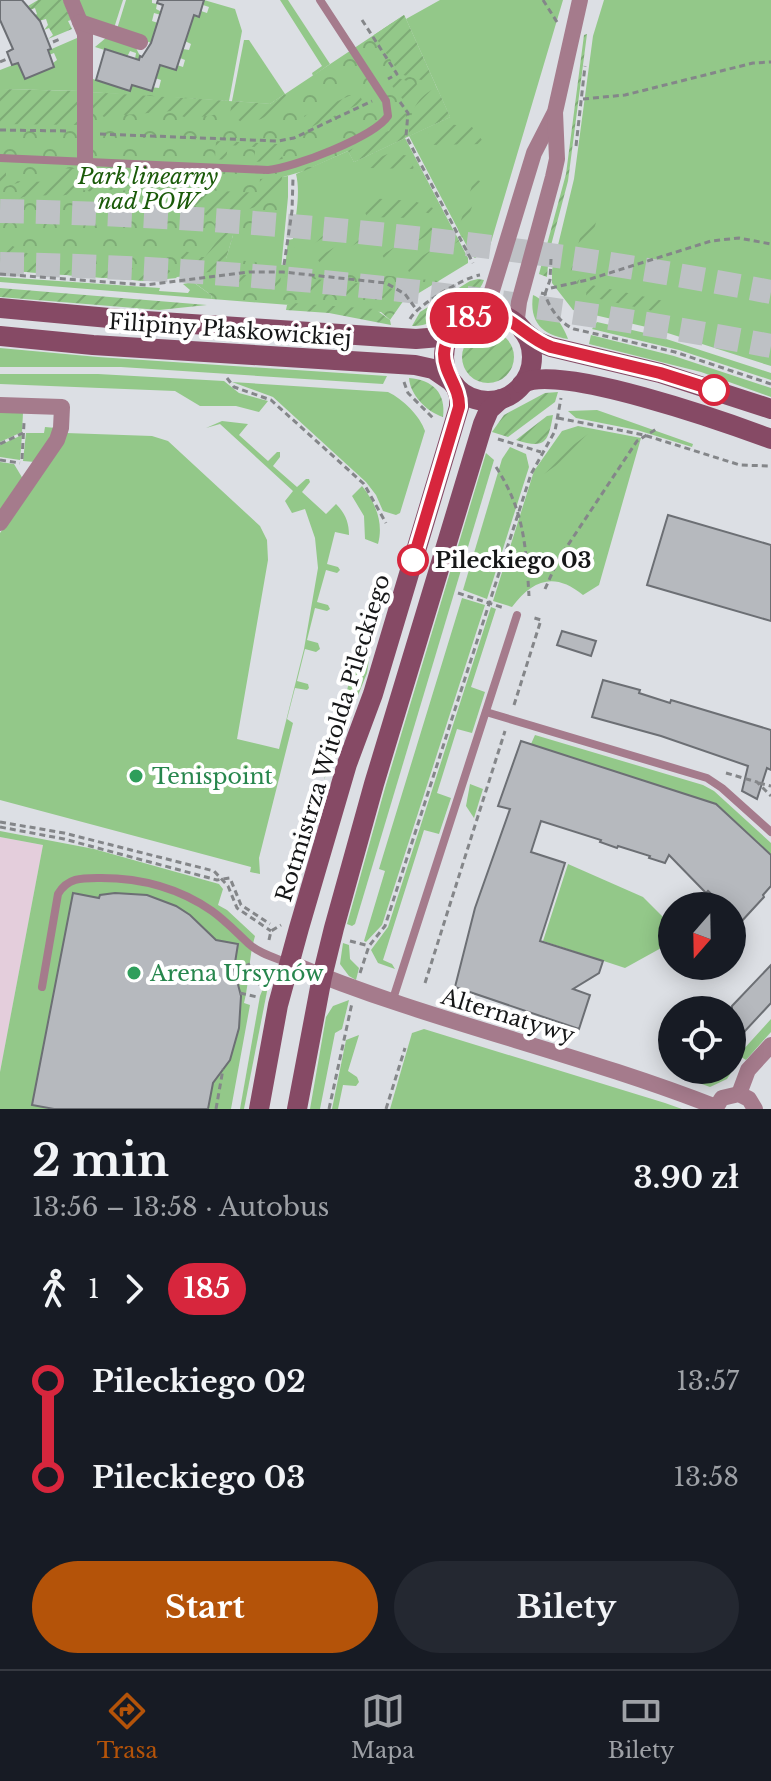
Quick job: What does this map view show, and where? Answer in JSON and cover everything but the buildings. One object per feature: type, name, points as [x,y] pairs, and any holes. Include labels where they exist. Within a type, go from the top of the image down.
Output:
[{"type":"main road","name":"Filipiny Płaskowickiej","points":[[0,308],[416,339],[440,337],[462,323]]},
{"type":"main road","points":[[501,399],[485,401],[472,398],[453,384],[444,354],[447,339],[462,323],[481,314],[497,314],[510,319],[536,341],[551,347],[660,373],[771,409]]},
{"type":"main road","points":[[522,330],[531,354],[530,369],[522,384]]},
{"type":"main road","name":"Filipiny Płaskowickiej","points":[[0,336],[114,347],[415,365],[433,369],[453,384]]},
{"type":"main road","points":[[297,1109],[322,977],[374,784],[486,415],[522,384],[546,377],[612,390],[771,439]]},
{"type":"main road","name":"Rotmistrza Witolda Pileckiego","points":[[259,1109],[268,1053],[290,963],[334,806],[373,694],[459,407],[459,396],[453,384]]},
{"type":"street","points":[[71,0],[85,34],[85,161]]},
{"type":"street","points":[[462,323],[483,307],[491,294],[534,153],[555,112],[580,0]]},
{"type":"street","points":[[80,22],[140,42]]},
{"type":"street","points":[[522,330],[517,318],[519,302],[557,159],[555,112]]},
{"type":"street","points":[[0,405],[62,407],[57,440],[0,523]]},
{"type":"street","name":"Alternatywy","points":[[290,963],[392,1002],[639,1079],[716,1108]]},
{"type":"street","points":[[739,1094],[748,1070],[771,1045]]},
{"type":"street","points":[[716,1108],[722,1098],[739,1094],[749,1099],[755,1109]]},
{"type":"lane","points":[[0,158],[257,170],[289,167],[380,126],[388,113],[383,96],[320,0]]},
{"type":"lane","points":[[392,1002],[517,615]]},
{"type":"lane","points":[[486,712],[707,778],[771,832]]},
{"type":"lane","points":[[42,987],[58,894],[67,883],[78,878],[125,879],[174,889],[210,910],[241,934],[249,945],[290,963]]},
{"type":"path","points":[[543,0],[560,25]]},
{"type":"path","points":[[362,20],[397,74],[386,81],[408,113],[406,136],[473,263]]},
{"type":"path","points":[[53,42],[60,39]]},
{"type":"path","points":[[0,62],[9,58]]},
{"type":"path","points":[[581,99],[625,95],[753,63],[771,62]]},
{"type":"path","points":[[575,155],[585,65]]},
{"type":"path","points":[[0,130],[281,140],[294,138],[393,91]]},
{"type":"path","points":[[281,140],[293,183],[284,265]]},
{"type":"path","points":[[551,288],[587,280],[711,241],[739,238],[771,244]]},
{"type":"path","points":[[545,294],[550,280],[551,256]]},
{"type":"path","points":[[0,274],[146,285],[249,272],[283,272],[386,283],[405,294],[416,309]]},
{"type":"path","points":[[409,322],[416,309],[470,277],[487,277]]},
{"type":"path","points":[[532,290],[545,294],[566,326],[675,352],[771,384]]},
{"type":"path","points":[[405,375],[404,385],[408,393],[440,422]]},
{"type":"path","points":[[227,378],[234,387],[271,400],[352,473],[369,490],[386,523]]},
{"type":"path","points":[[358,981],[369,946],[385,926],[532,471],[555,431],[562,391]]},
{"type":"path","points":[[21,463],[25,406]]},
{"type":"path","points":[[558,418],[644,435],[729,462],[771,466]]},
{"type":"path","points":[[545,589],[558,560],[637,441],[658,428]]},
{"type":"path","points":[[0,444],[23,433]]},
{"type":"path","points":[[489,436],[542,452]]},
{"type":"path","points":[[496,467],[519,510],[526,546],[529,596]]},
{"type":"path","points":[[458,593],[503,608]]},
{"type":"path","points":[[425,983],[541,620],[529,616]]},
{"type":"path","points":[[757,782],[771,786]]},
{"type":"path","points":[[0,824],[223,880],[230,878],[241,905],[270,924]]},
{"type":"path","points":[[223,880],[237,908],[271,931]]},
{"type":"path","points":[[268,943],[271,931],[287,925]]},
{"type":"path","points":[[342,939],[369,946]]},
{"type":"path","points":[[260,985],[258,981],[263,961]]},
{"type":"path","points":[[239,984],[241,968],[252,963]]},
{"type":"path","points":[[240,993],[257,997]]},
{"type":"path","points":[[329,1109],[353,1001]]},
{"type":"path","points":[[386,1109],[405,1048]]},
{"type":"path","points":[[216,1109],[223,1069]]},
{"type":"shaded area","points":[[0,837],[43,845],[0,1072]]},
{"type":"green space","points":[[38,0],[63,0],[72,29],[48,39],[53,35],[49,28],[44,30],[48,25],[46,19],[35,22],[35,8],[30,10],[28,6]]},
{"type":"green space","points":[[77,0],[123,0],[114,28],[83,16]]},
{"type":"green space","points":[[126,0],[152,0],[157,4],[156,9],[162,12],[161,15],[154,13],[152,21],[158,23],[151,43],[117,29]]},
{"type":"green space","points":[[204,0],[235,9],[242,31],[229,101],[88,92],[90,78],[129,91],[132,85],[159,88],[161,80],[155,78],[160,65],[175,70],[177,65],[183,67],[185,60],[180,58],[183,49],[189,50],[191,44],[185,41],[192,21],[183,18],[185,12],[198,16],[201,11],[207,13],[209,7],[203,5]]},
{"type":"green space","points":[[280,0],[288,0],[330,64],[313,76],[312,73],[322,66]]},
{"type":"green space","points":[[440,0],[563,0],[489,249],[475,258],[409,136],[450,117],[406,19]]},
{"type":"green space","points":[[604,0],[771,0],[771,366],[655,329],[573,310],[552,283],[552,270],[574,179],[593,36]]},
{"type":"green space","name":"Park linearny nad POW","points":[[404,15],[450,117],[354,162],[348,151],[283,177],[274,238],[233,235],[226,259],[439,281],[404,300],[390,320],[381,312],[212,299],[185,276],[146,281],[0,270],[0,89],[134,94],[270,104]]},
{"type":"green space","points":[[404,15],[435,84],[400,74],[374,35]]},
{"type":"green space","points":[[587,34],[568,181],[549,253],[547,277],[539,274],[566,174],[584,35]]},
{"type":"green space","points":[[107,37],[135,46],[139,60],[135,59],[136,53],[130,51],[127,57],[95,47]]},
{"type":"green space","points":[[77,38],[79,91],[0,89],[0,70],[18,63],[54,67],[53,63],[57,60],[54,53],[49,55],[47,51]]},
{"type":"green space","points":[[244,40],[249,40],[285,94],[270,104],[232,101]]},
{"type":"green space","points":[[395,77],[425,87],[409,107],[389,82]]},
{"type":"green space","points":[[0,89],[79,91],[79,125],[0,124]]},
{"type":"green space","points":[[434,89],[438,90],[450,117],[409,136],[414,109],[422,97]]},
{"type":"green space","points":[[88,92],[229,101],[225,113],[188,119],[172,111],[125,115],[118,112],[104,117],[89,106]]},
{"type":"green space","points":[[358,92],[363,102],[311,127],[304,116]]},
{"type":"green space","points":[[285,94],[290,102],[261,119],[244,124],[230,114],[232,101],[270,104]]},
{"type":"green space","points":[[402,108],[406,114],[405,138],[354,162],[348,151],[389,131]]},
{"type":"green space","points":[[448,124],[472,127],[485,144],[429,145],[428,134]]},
{"type":"green space","points":[[405,138],[468,263],[414,296],[285,269],[288,240],[293,239],[297,206],[296,174],[348,151],[354,162]]},
{"type":"green space","points":[[216,141],[278,144],[283,159],[255,162],[255,147],[228,145],[226,160],[215,159]]},
{"type":"green space","points":[[390,153],[410,156],[414,169],[368,168],[366,163]]},
{"type":"green space","points":[[0,166],[6,166],[6,181],[55,182],[56,168],[80,169],[78,190],[64,195],[34,195],[18,199],[21,182],[0,188]]},
{"type":"green space","points":[[85,169],[93,170],[93,184],[149,187],[150,173],[161,173],[160,188],[259,193],[260,179],[282,177],[279,199],[238,215],[225,270],[201,273],[173,252],[178,248],[205,257],[221,236],[221,230],[194,204],[160,197],[145,207],[141,204],[151,196],[137,191],[99,189],[103,195],[84,190]]},
{"type":"green space","points":[[288,176],[281,269],[225,262],[233,235],[282,177]]},
{"type":"green space","points":[[474,179],[480,181],[462,238],[458,230]]},
{"type":"green space","points":[[368,198],[414,201],[433,208],[430,214],[422,211],[412,218],[367,217],[362,205]]},
{"type":"green space","points":[[586,216],[597,219],[578,284],[568,281]]},
{"type":"green space","points":[[339,220],[343,225],[296,255],[294,248]]},
{"type":"green space","points":[[430,226],[434,231],[386,261],[382,255]]},
{"type":"green space","points":[[366,228],[370,235],[321,265],[317,258]]},
{"type":"green space","points":[[456,235],[459,241],[409,272],[406,266]]},
{"type":"green space","points":[[0,243],[7,243],[75,272],[95,273],[116,265],[138,270],[166,267],[177,278],[146,281],[0,270]]},
{"type":"green space","points":[[241,275],[281,276],[279,290],[221,285],[209,279]]},
{"type":"green space","points":[[285,276],[384,286],[395,290],[404,300],[283,290]]},
{"type":"green space","points":[[0,277],[160,288],[159,291],[188,293],[190,290],[183,284],[193,282],[212,299],[0,282]]},
{"type":"green space","points":[[478,279],[484,280],[480,288],[464,304],[432,322],[412,326],[420,312]]},
{"type":"green space","points":[[587,284],[664,301],[662,313],[586,296]]},
{"type":"green space","points":[[0,288],[207,305],[159,310],[0,297]]},
{"type":"green space","points":[[533,295],[554,314],[568,339],[539,326],[533,313]]},
{"type":"green space","points":[[287,305],[375,309],[390,320],[391,325],[329,313],[286,310]]},
{"type":"green space","points":[[597,322],[654,335],[771,373],[771,380],[679,350],[592,329]]},
{"type":"green space","points":[[488,331],[506,339],[514,357],[506,375],[488,383],[470,375],[462,357],[470,339]]},
{"type":"green space","points":[[591,335],[674,356],[771,388],[771,397],[701,372],[589,344]]},
{"type":"green space","points":[[0,348],[387,376],[383,384],[121,367],[0,367]]},
{"type":"green space","points":[[0,374],[98,374],[224,381],[239,393],[268,401],[259,412],[236,406],[200,406],[175,391],[0,384]]},
{"type":"green space","points":[[409,378],[436,389],[442,401],[443,417],[420,402],[412,391]]},
{"type":"green space","points":[[232,382],[388,392],[399,399],[415,414],[425,431],[400,513],[396,515],[383,511],[366,482],[273,397]]},
{"type":"green space","points":[[558,392],[555,402],[508,437],[492,432],[504,415],[545,393]]},
{"type":"green space","points":[[597,410],[693,444],[692,447],[637,430],[576,418],[568,411]]},
{"type":"green space","points":[[0,413],[23,413],[22,432],[0,442]]},
{"type":"green space","points":[[553,415],[544,441],[533,444],[516,440],[547,416]]},
{"type":"green space","points":[[222,421],[248,424],[239,435],[268,461],[280,452],[273,466],[297,487],[309,479],[302,492],[326,514],[336,504],[346,518],[349,530],[349,535],[335,532],[327,564],[340,570],[337,573],[326,570],[317,602],[328,605],[330,609],[315,608],[307,640],[318,643],[320,649],[316,652],[305,649],[297,681],[308,684],[309,688],[295,688],[287,719],[293,723],[259,858],[260,874],[250,872],[251,867],[0,800],[0,533],[66,433],[152,436],[168,441],[260,526],[267,540],[268,560],[237,739],[279,749],[304,649],[318,568],[315,538],[305,509],[292,513],[285,501],[293,491],[220,424],[206,428]]},
{"type":"green space","points":[[578,426],[641,438],[599,585],[583,595],[563,583],[545,582],[528,590],[512,607],[493,601],[534,471],[562,431]]},
{"type":"green space","points":[[45,427],[56,428],[35,462],[23,461],[26,433],[44,433]]},
{"type":"green space","points":[[588,434],[592,440],[544,474],[541,469]]},
{"type":"green space","points":[[22,435],[20,460],[0,457],[0,445]]},
{"type":"green space","points":[[510,447],[526,454],[529,467],[487,599],[463,590],[502,459]]},
{"type":"green space","points":[[486,453],[494,460],[352,926],[347,924],[385,788]]},
{"type":"green space","points":[[0,462],[14,464],[23,479],[0,513]]},
{"type":"green space","points":[[362,486],[377,513],[380,528],[378,544],[365,539],[364,516],[352,496]]},
{"type":"green space","points":[[462,598],[485,605],[382,925],[366,942],[385,871],[379,869]]},
{"type":"green space","points":[[491,607],[496,609],[471,687],[485,692],[472,733],[457,729],[437,793],[451,798],[439,834],[424,830],[383,960],[395,969],[378,963],[371,950],[388,927]]},
{"type":"green space","points":[[376,612],[367,673],[324,780],[366,616]]},
{"type":"green space","points":[[535,735],[703,785],[714,791],[771,843],[771,855],[716,804],[531,744]]},
{"type":"green space","points":[[470,784],[483,789],[474,818],[466,806]]},
{"type":"green space","name":"Arena Ursynów","points":[[0,831],[94,849],[219,884],[223,889],[218,905],[255,936],[244,1003],[250,1005],[231,1109],[0,1109],[0,1072],[43,845],[0,837]]},
{"type":"green space","points":[[568,864],[643,897],[658,912],[658,950],[625,968],[543,941]]},
{"type":"green space","points":[[343,943],[349,945],[350,959],[359,968],[356,980],[340,964]]},
{"type":"green space","points":[[268,976],[244,1109],[240,1109],[260,996]]},
{"type":"green space","points":[[349,1000],[342,1029],[335,1033],[320,1109],[310,1109],[326,1017],[333,1006]]},
{"type":"green space","points":[[771,1019],[771,1032],[746,1060],[746,1047]]},
{"type":"green space","points":[[424,1029],[682,1109],[390,1109],[412,1033]]},
{"type":"green space","points":[[359,1035],[348,1071],[359,1082],[356,1086],[343,1085],[338,1109],[332,1109],[346,1040]]},
{"type":"tunnel","points":[[0,211],[194,219],[387,235],[580,259],[771,292]]},
{"type":"tunnel","points":[[0,264],[194,272],[387,288],[580,314],[771,346]]},
{"type":"bus line","name":"185","points":[[413,560],[459,407],[458,391],[445,361],[445,345],[450,333],[469,318],[497,314],[516,323],[529,337],[551,347],[660,373],[714,390]]},
{"type":"place","name":"Pileckiego 03","points":[[413,560]]},
{"type":"place","name":"Tenispoint","points":[[136,776]]},
{"type":"place","name":"Arena Ursynów","points":[[134,973]]}]
